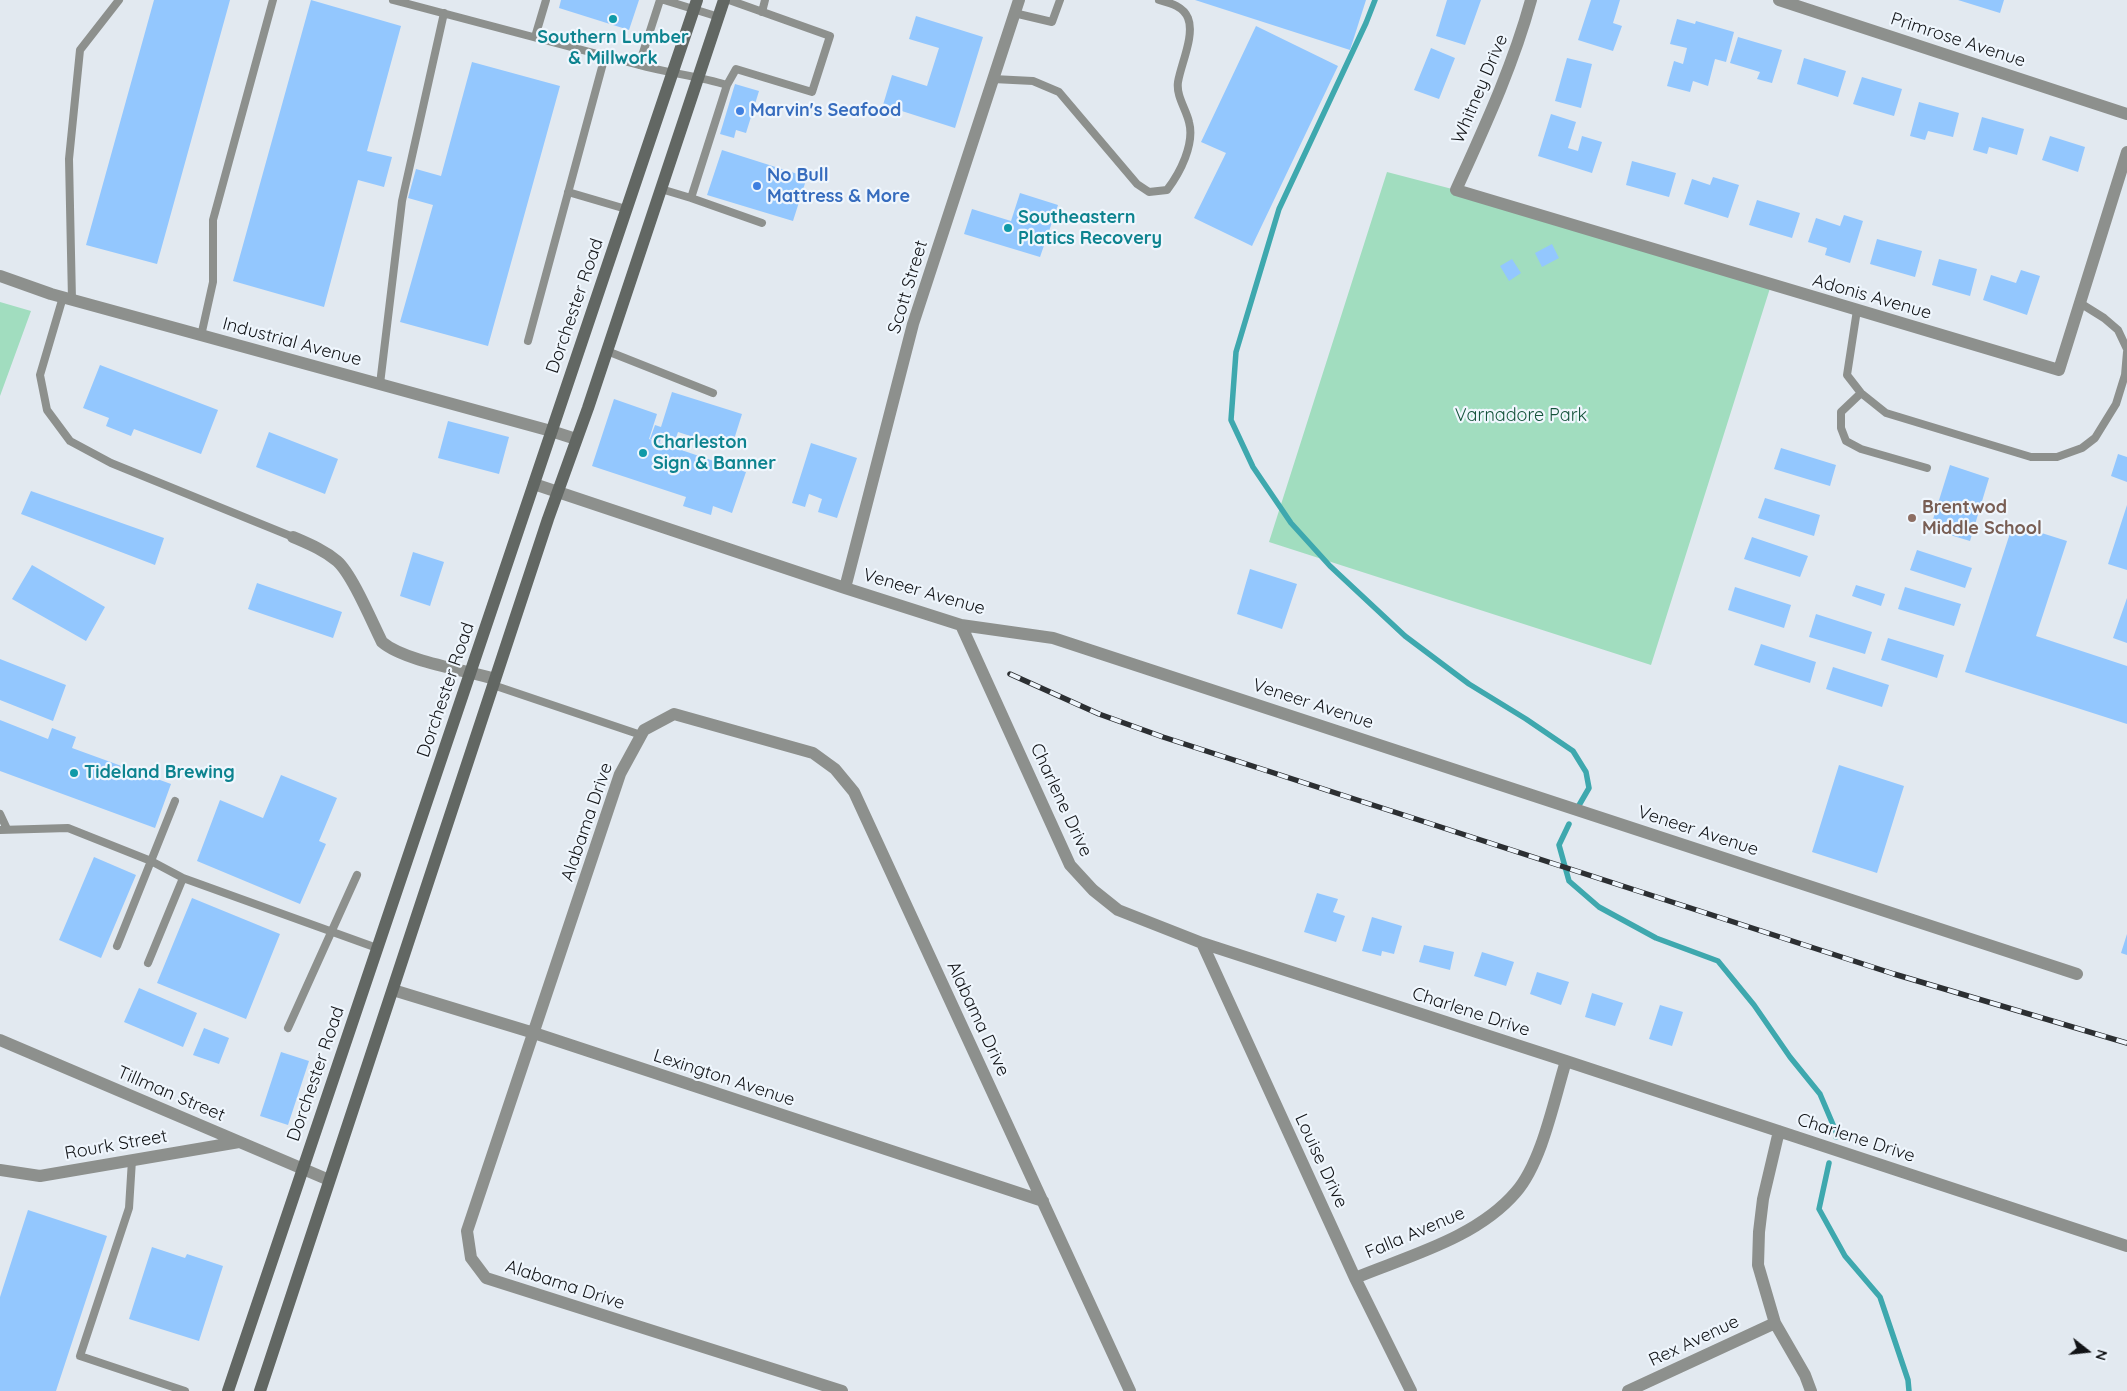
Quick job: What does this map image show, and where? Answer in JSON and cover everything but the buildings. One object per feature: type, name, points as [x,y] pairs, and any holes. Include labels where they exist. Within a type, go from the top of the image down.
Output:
[{"type":"main road","points":[[260,1391],[557,492],[724,0]]},
{"type":"main road","name":"Dorchester Road","points":[[228,1391],[696,4]]},
{"type":"street","name":"Scott Street","points":[[845,588],[913,324],[1019,0]]},
{"type":"street","name":"Whitney Drive","points":[[1456,190],[1498,97],[1521,38],[1531,0]]},
{"type":"street","name":"Primrose Avenue","points":[[1779,0],[2127,114]]},
{"type":"street","name":"Adonis Avenue","points":[[1456,190],[2059,370],[2127,152]]},
{"type":"street","name":"Industrial Avenue","points":[[0,276],[67,299],[576,439]]},
{"type":"street","name":"Veneer Avenue","points":[[534,484],[961,625],[1053,638],[2077,974]]},
{"type":"street","points":[[293,538],[320,548],[347,572],[382,642],[391,649],[405,655],[470,672],[494,682]]},
{"type":"street","name":"Charlene Drive","points":[[961,625],[1070,866],[1093,890],[1118,910],[1202,943],[2127,1246]]},
{"type":"street","name":"Alabama Drive","points":[[842,1391],[486,1278],[471,1258],[468,1231],[620,774],[644,730],[674,714],[813,753],[835,769],[854,792],[1130,1391]]},
{"type":"street","name":"Louise Drive","points":[[1202,943],[1355,1278],[1411,1391]]},
{"type":"street","name":"Lexington Avenue","points":[[393,990],[534,1033],[1043,1201]]},
{"type":"street","name":"Tillman Street","points":[[0,1040],[329,1180]]},
{"type":"street","name":"Falla Avenue","points":[[1355,1278],[1473,1228],[1500,1208],[1516,1192],[1529,1171],[1543,1138],[1566,1061]]},
{"type":"street","points":[[1779,1131],[1758,1232],[1758,1265],[1775,1323],[1805,1375],[1811,1391]]},
{"type":"street","name":"Rourk Street","points":[[0,1170],[40,1176],[238,1142]]},
{"type":"street","name":"Rex Avenue","points":[[1628,1391],[1775,1323]]},
{"type":"lane","points":[[119,0],[80,50],[69,159],[67,299],[40,375],[47,410],[70,440],[111,463],[293,538]]},
{"type":"lane","points":[[201,336],[212,282],[213,220],[273,0]]},
{"type":"lane","points":[[393,0],[672,74],[698,77],[727,85]]},
{"type":"lane","points":[[535,37],[546,0]]},
{"type":"lane","points":[[639,65],[660,0]]},
{"type":"lane","points":[[664,0],[696,4],[718,17]]},
{"type":"lane","points":[[692,198],[727,85],[736,69],[812,92],[830,36],[729,0]]},
{"type":"lane","points":[[762,12],[765,0]]},
{"type":"lane","points":[[1014,13],[1052,22],[1060,0]]},
{"type":"lane","points":[[993,79],[1033,81],[1059,92],[1137,184],[1150,192],[1167,190],[1180,172],[1188,147],[1190,124],[1178,93],[1178,82],[1190,36],[1188,17],[1176,5],[1159,0]]},
{"type":"lane","points":[[380,384],[402,201],[444,14]]},
{"type":"lane","points":[[528,340],[605,56]]},
{"type":"lane","points":[[661,189],[762,223]]},
{"type":"lane","points":[[568,192],[626,209]]},
{"type":"lane","points":[[1857,310],[1847,375],[1861,393],[1886,412],[2030,457],[2057,457],[2082,448],[2095,438],[2116,404],[2125,375],[2127,350],[2118,330],[2104,318],[2080,303]]},
{"type":"lane","points":[[606,351],[713,393]]},
{"type":"lane","points":[[1861,393],[1841,412],[1841,428],[1846,442],[1861,449],[1927,468]]},
{"type":"lane","points":[[494,682],[641,736]]},
{"type":"lane","points":[[117,946],[175,801]]},
{"type":"lane","points":[[0,814],[4,830],[68,828],[151,861],[183,878],[377,948]]},
{"type":"lane","points":[[288,1028],[357,875]]},
{"type":"lane","points":[[148,963],[183,878]]},
{"type":"lane","points":[[132,1160],[129,1208],[80,1356],[186,1391]]},
{"type":"green space","name":"Varnadore Park","points":[[1387,172],[1456,190],[1771,285],[1651,665],[1269,542]]},
{"type":"green space","points":[[0,302],[31,311],[0,396]]},
{"type":"waterway","points":[[1375,0],[1279,209],[1236,352],[1231,420],[1253,467],[1291,523],[1330,566],[1405,636],[1469,684],[1573,751],[1586,772],[1589,788],[1578,807]]},
{"type":"waterway","points":[[1569,824],[1559,845],[1569,881],[1599,907],[1656,938],[1718,961],[1754,1005],[1790,1057],[1820,1094],[1837,1134],[1836,1137]]},
{"type":"waterway","points":[[1829,1163],[1819,1209],[1845,1256],[1880,1297],[1908,1380],[1909,1391]]},
{"type":"railway","points":[[1010,674],[1099,714],[1163,737],[1894,974],[2127,1043]]},
{"type":"place","name":"Southern Lumber & Millwork","points":[[613,19]]},
{"type":"place","name":"Marvin's Seafood","points":[[740,111]]},
{"type":"place","name":"No Bull Mattress & More","points":[[757,186]]},
{"type":"place","name":"Southeastern Platics Recovery","points":[[1008,228]]},
{"type":"place","name":"Charleston Sign & Banner","points":[[643,453]]},
{"type":"place","name":"Brentwod Middle School","points":[[1912,518]]},
{"type":"place","name":"Tideland Brewing","points":[[74,773]]}]
